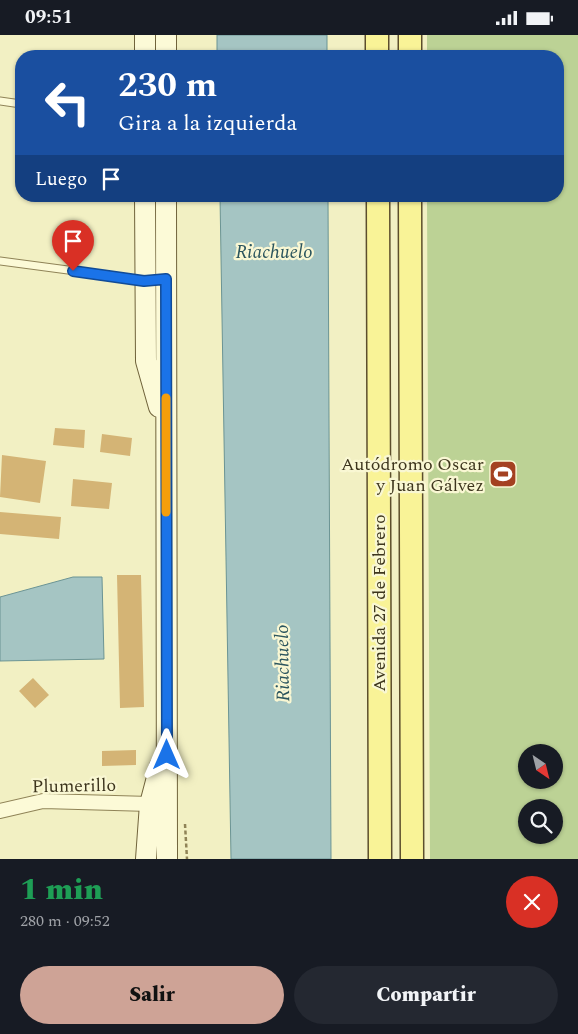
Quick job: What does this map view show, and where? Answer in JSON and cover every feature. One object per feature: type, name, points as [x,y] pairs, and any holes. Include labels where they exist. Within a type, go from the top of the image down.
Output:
[{"type":"main road","points":[[145,35],[145,50]]},
{"type":"main road","points":[[166,35],[166,50]]},
{"type":"main road","points":[[377,35],[377,50]]},
{"type":"main road","points":[[410,35],[410,50]]},
{"type":"main road","points":[[146,202],[155,280]]},
{"type":"main road","points":[[165,202],[146,361],[166,432],[167,859]]},
{"type":"main road","name":"Avenida 27 de Febrero","points":[[378,202],[380,859]]},
{"type":"main road","name":"Avenida 27 de Febrero","points":[[410,202],[412,859]]},
{"type":"main road","points":[[146,859],[150,804],[167,737]]},
{"type":"street","name":"Plumerillo","points":[[0,811],[42,801],[150,804]]},
{"type":"lane","points":[[0,101],[15,103]]},
{"type":"lane","points":[[0,261],[155,280]]},
{"type":"green space","name":"Autódromo Oscar y Juan Gálvez","points":[[427,35],[578,35],[578,859],[430,859],[427,202],[564,202],[564,50],[427,50]]},
{"type":"water","points":[[217,35],[327,35],[327,50],[217,50]]},
{"type":"water","name":"Riachuelo","points":[[220,202],[328,202],[331,859],[231,859]]},
{"type":"water","points":[[73,577],[102,577],[104,659],[0,661],[0,597]]},
{"type":"building","points":[[55,428],[85,430],[84,448],[53,445]]},
{"type":"building","points":[[102,434],[132,438],[130,456],[100,452]]},
{"type":"building","points":[[2,455],[46,461],[40,503],[0,497]]},
{"type":"building","points":[[73,479],[112,483],[109,509],[71,506]]},
{"type":"building","points":[[0,512],[61,517],[59,539],[0,534]]},
{"type":"building","points":[[117,575],[141,575],[144,707],[120,708]]},
{"type":"building","points":[[33,678],[49,695],[35,708],[19,691]]},
{"type":"building","points":[[136,750],[136,765],[102,766],[102,751]]},
{"type":"slow traffic","points":[[166,398],[166,512]]},
{"type":"place","name":"Autódromo Oscar y Juan Gálvez","points":[[503,474]]},
{"type":"route","points":[[73,271],[144,281],[166,279],[167,755]]}]
